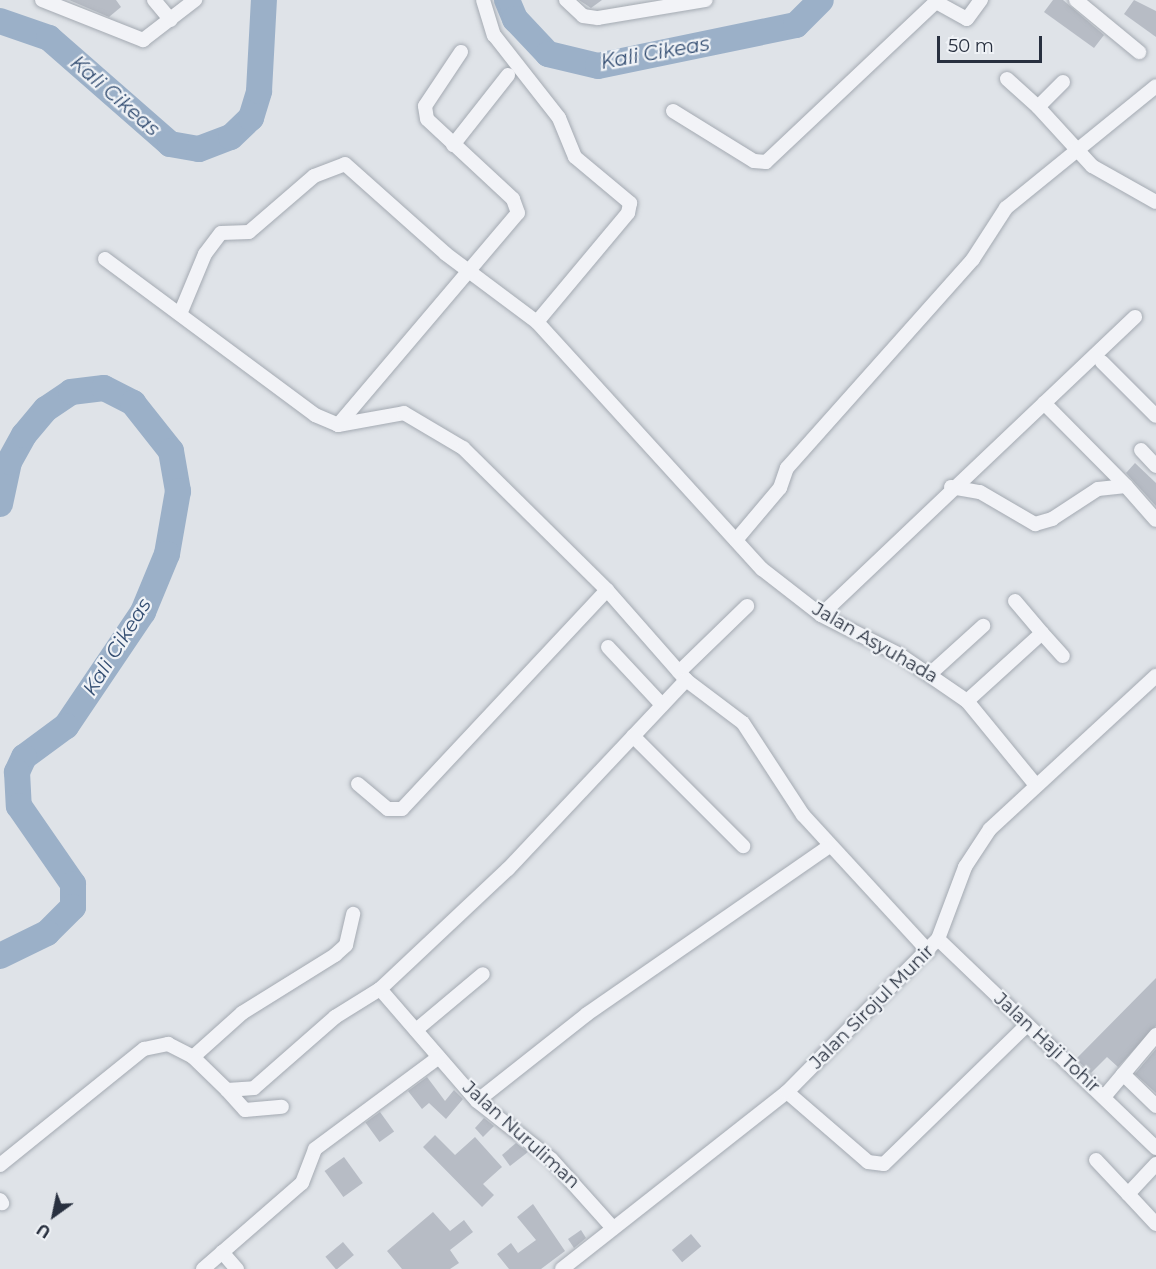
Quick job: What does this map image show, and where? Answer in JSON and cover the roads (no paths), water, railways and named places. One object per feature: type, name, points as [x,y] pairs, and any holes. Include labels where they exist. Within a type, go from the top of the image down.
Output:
[{"type":"street","points":[[42,0],[56,3],[143,40],[195,0]]},
{"type":"street","points":[[154,0],[171,20]]},
{"type":"street","points":[[483,0],[494,34],[560,118],[575,157],[630,202],[628,213],[537,322]]},
{"type":"street","points":[[566,0],[583,16],[598,18],[649,5],[706,0]]},
{"type":"street","points":[[673,111],[754,161],[766,162],[936,2],[967,19],[981,0]]},
{"type":"street","points":[[1076,0],[1139,52]]},
{"type":"street","points":[[338,424],[471,274],[518,213],[513,199],[428,119],[425,106],[461,52]]},
{"type":"street","points":[[453,145],[507,75]]},
{"type":"street","points":[[1007,79],[1038,107],[1076,151],[1107,177],[1156,202]]},
{"type":"street","points":[[1038,107],[1063,82]]},
{"type":"street","points":[[736,540],[780,488],[787,468],[973,259],[1006,207],[1156,86]]},
{"type":"street","name":"Jalan Asyuhada","points":[[180,314],[205,254],[221,233],[249,232],[314,176],[340,162],[471,274],[537,322],[762,569],[821,615],[930,674],[967,701],[1034,783]]},
{"type":"street","points":[[105,259],[293,401],[338,424],[404,413],[423,420],[463,448],[607,590],[683,676],[743,723],[802,815],[928,951]]},
{"type":"street","points":[[821,615],[951,487],[1135,317]]},
{"type":"street","points":[[1102,362],[1156,416]]},
{"type":"street","points":[[1044,403],[1156,519]]},
{"type":"street","points":[[1141,450],[1156,465]]},
{"type":"street","points":[[951,487],[980,492],[1035,524],[1052,519],[1098,489],[1126,486]]},
{"type":"street","points":[[358,784],[388,809],[402,810],[607,590]]},
{"type":"street","points":[[1015,601],[1063,656]]},
{"type":"street","points":[[226,1090],[254,1088],[335,1017],[380,989],[508,869],[662,705],[683,676],[747,606]]},
{"type":"street","points":[[930,674],[982,626]]},
{"type":"street","points":[[967,701],[1042,633]]},
{"type":"street","points":[[608,647],[662,705]]},
{"type":"street","name":"Jalan Sirojul Munir","points":[[562,1269],[582,1263],[613,1228],[787,1092],[938,939],[965,867],[990,829],[1034,783],[1156,676]]},
{"type":"street","points":[[633,736],[742,846]]},
{"type":"street","points":[[477,1101],[588,1014],[830,846]]},
{"type":"street","points":[[193,1057],[242,1012],[335,955],[346,945],[353,914]]},
{"type":"street","name":"Jalan Haji Tohir","points":[[938,939],[1156,1148]]},
{"type":"street","points":[[416,1030],[483,974]]},
{"type":"street","name":"Jalan Nuruliman","points":[[380,989],[477,1101],[550,1159],[613,1228]]},
{"type":"street","points":[[787,1092],[868,1162],[884,1164],[1027,1025]]},
{"type":"street","points":[[1104,1097],[1156,1035]]},
{"type":"street","points":[[0,1165],[144,1049],[168,1044],[193,1057],[245,1110],[282,1107]]},
{"type":"street","points":[[203,1269],[302,1183],[315,1149],[439,1057]]},
{"type":"street","points":[[1123,1074],[1156,1106]]},
{"type":"street","points":[[1096,1160],[1156,1224]]},
{"type":"street","points":[[1128,1194],[1156,1164]]},
{"type":"street","points":[[222,1252],[237,1269]]},
{"type":"waterway","name":"Kali Cikeas","points":[[0,21],[49,38],[170,144],[199,149],[231,137],[251,118],[259,91],[264,0]]},
{"type":"waterway","name":"Kali Cikeas","points":[[507,0],[515,19],[548,54],[598,66],[796,25],[821,0]]},
{"type":"waterway","name":"Kali Cikeas","points":[[0,504],[9,462],[24,435],[46,409],[71,392],[104,388],[133,403],[171,451],[178,491],[167,554],[143,612],[66,726],[24,757],[17,772],[19,806],[73,884],[73,907],[47,933],[0,956]]}]
